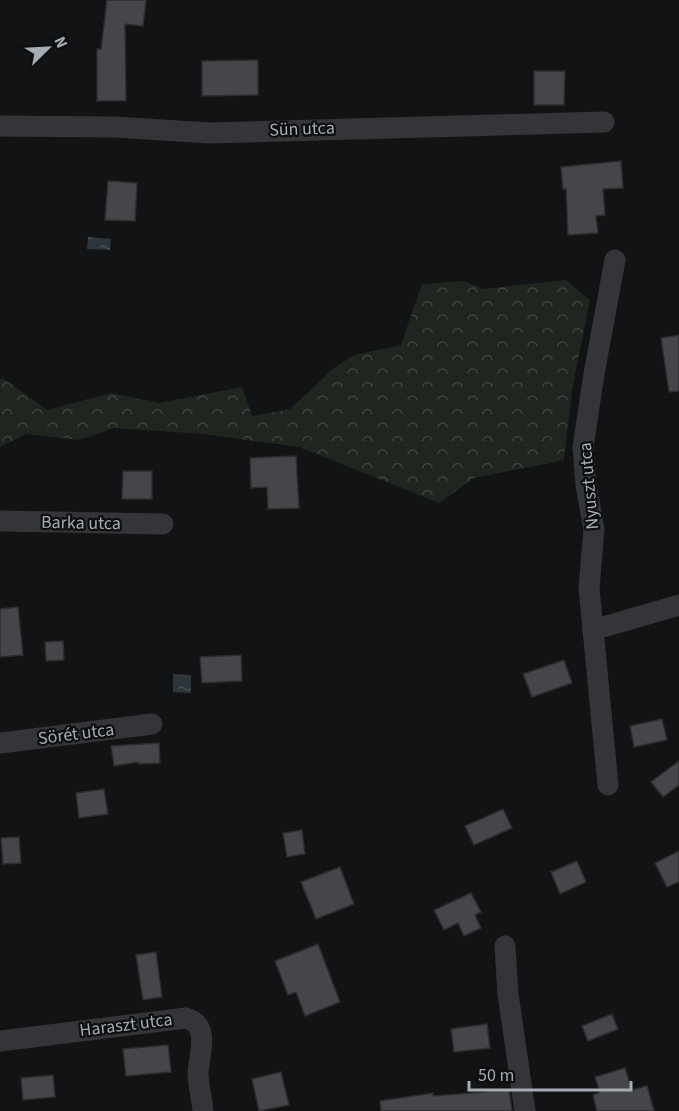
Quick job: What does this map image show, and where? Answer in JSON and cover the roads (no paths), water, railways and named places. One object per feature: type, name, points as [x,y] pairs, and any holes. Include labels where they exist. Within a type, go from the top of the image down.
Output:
[{"type":"street","name":"Sün utca","points":[[0,126],[114,127],[210,133],[604,122]]},
{"type":"street","name":"Nyuszt utca","points":[[608,785],[589,588],[594,529],[586,485],[583,447],[615,260]]},
{"type":"street","name":"Barka utca","points":[[0,521],[163,524]]},
{"type":"street","points":[[593,630],[679,605]]},
{"type":"street","name":"Sörét utca","points":[[0,743],[152,724]]},
{"type":"street","points":[[505,946],[508,994],[525,1111]]},
{"type":"street","name":"Haraszt utca","points":[[0,1041],[186,1018],[192,1020],[199,1025],[202,1033],[198,1075],[203,1111]]},
{"type":"water","points":[[88,237],[111,239],[110,250],[87,249]]},
{"type":"water","points":[[173,674],[191,675],[191,693],[173,692]]}]
